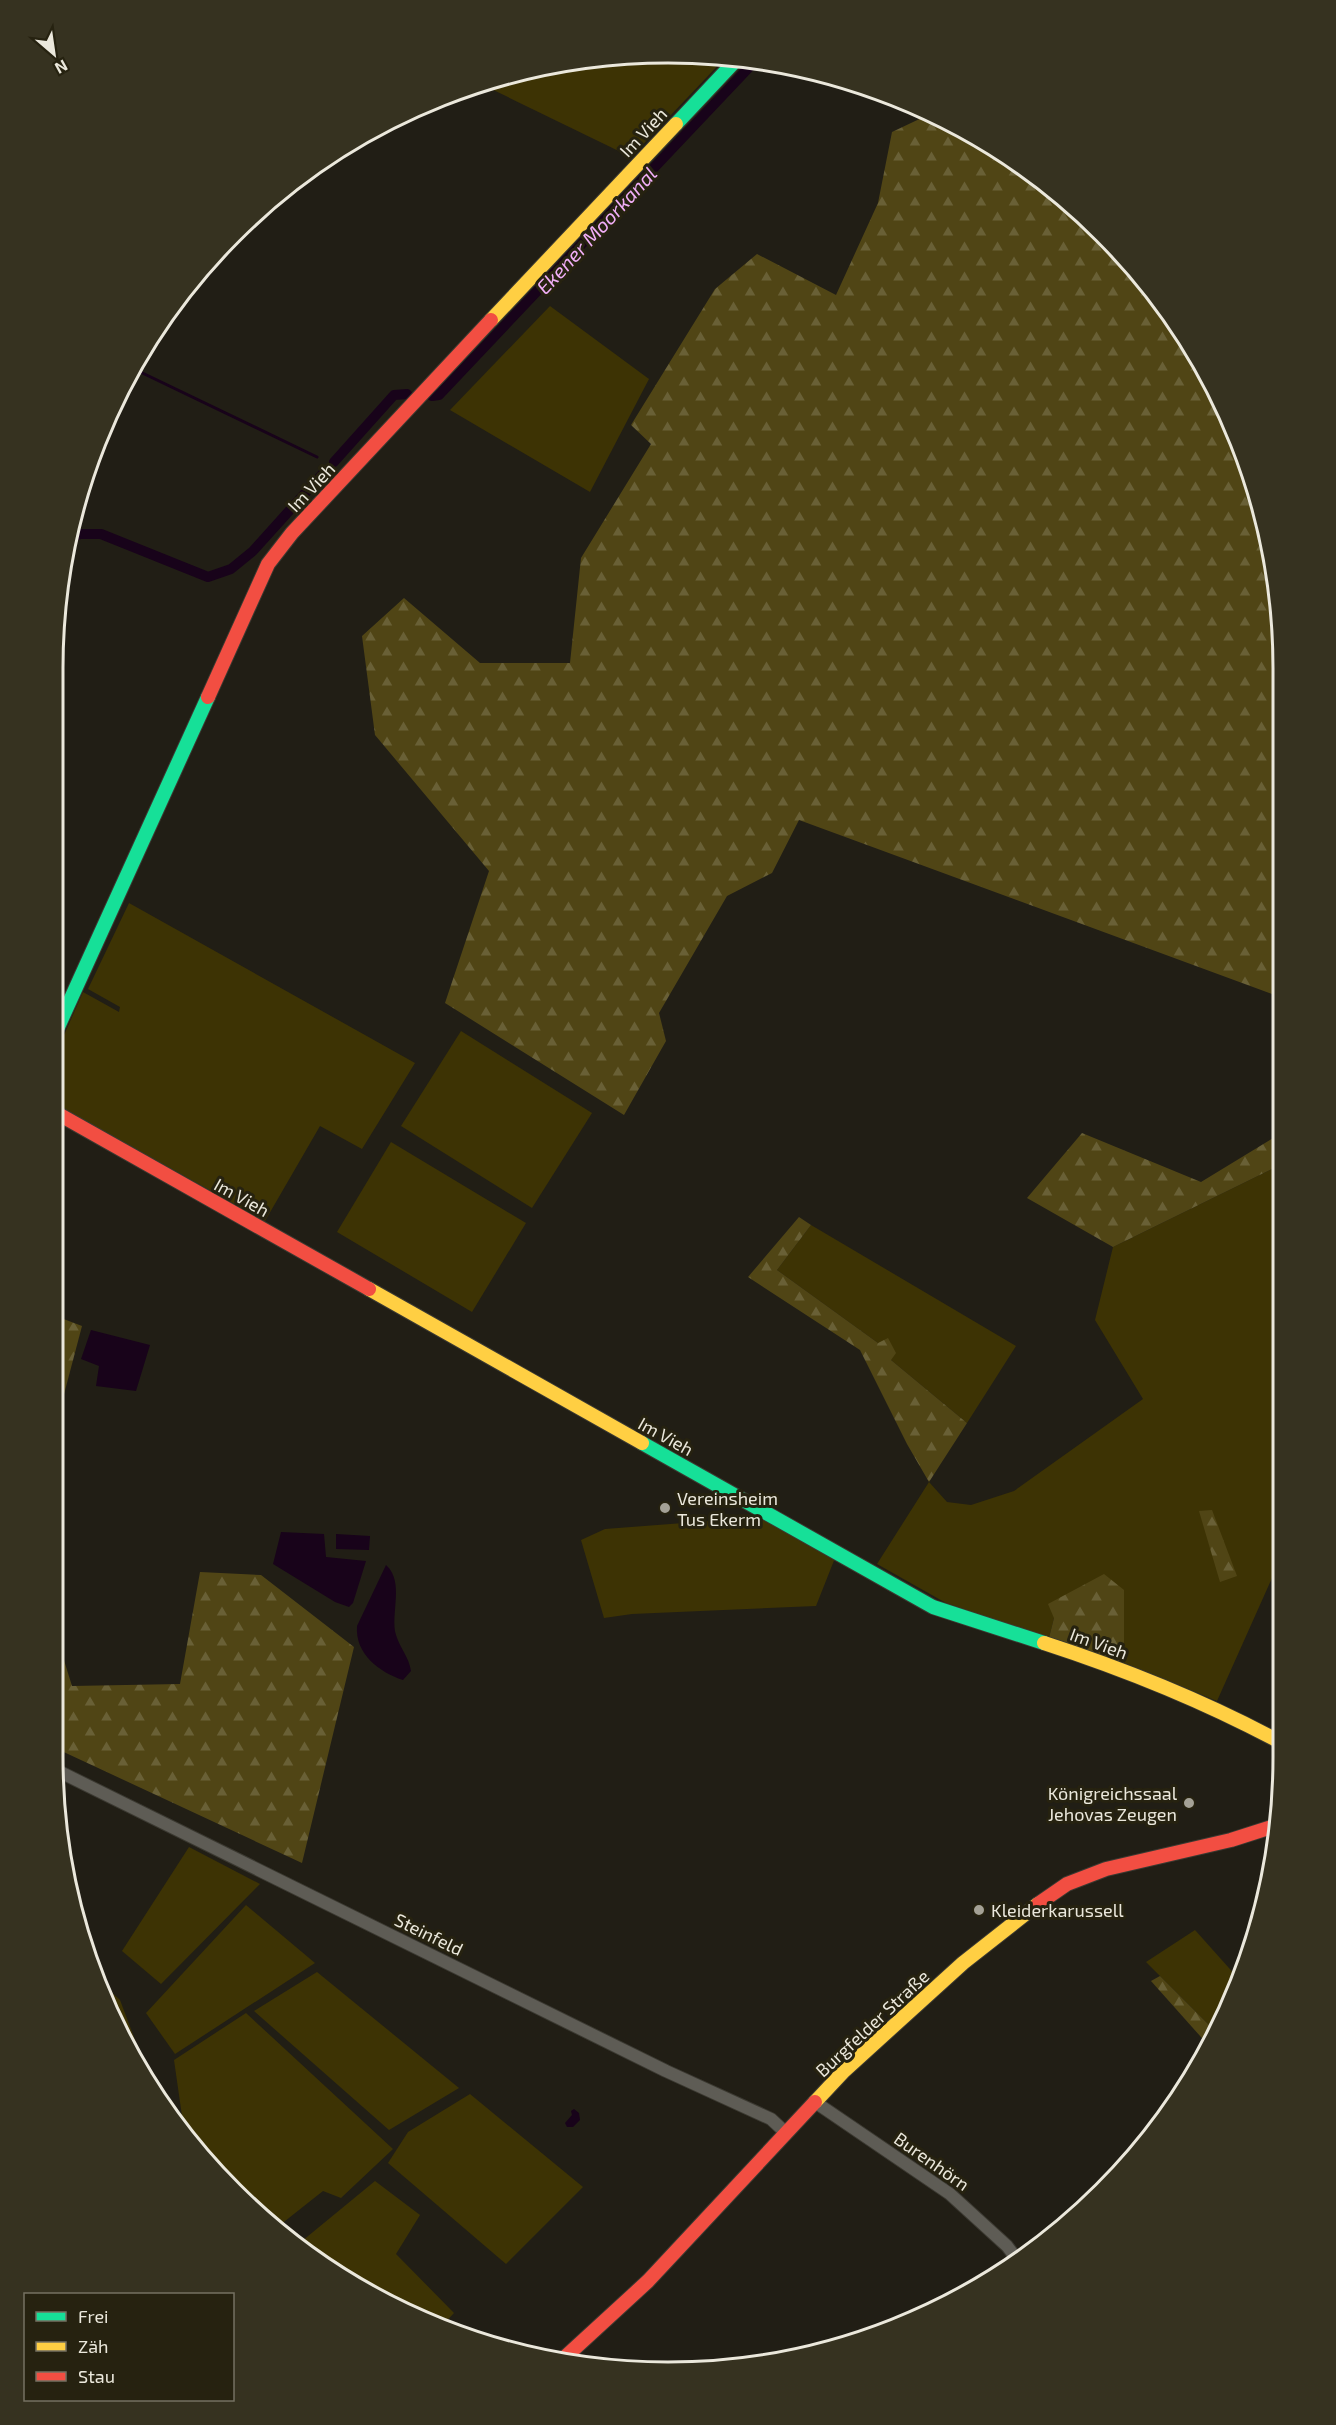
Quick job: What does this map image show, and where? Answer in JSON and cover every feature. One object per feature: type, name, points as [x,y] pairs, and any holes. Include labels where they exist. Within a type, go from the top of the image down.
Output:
[{"type":"street","name":"Im Vieh","points":[[63,1016],[268,564],[292,533],[402,414],[729,66]]},
{"type":"street","name":"Im Vieh","points":[[63,1117],[933,1607],[1063,1649],[1191,1696],[1229,1713],[1273,1738]]},
{"type":"street","name":"Steinfeld","points":[[63,1774],[666,2071],[771,2119],[786,2133]]},
{"type":"street","name":"Burgfelder Straße","points":[[569,2353],[648,2281],[844,2071],[963,1963],[1017,1918],[1067,1884],[1106,1869],[1231,1840],[1269,1828]]},
{"type":"street","name":"Burenhörn","points":[[815,2102],[950,2194],[1013,2254]]},
{"type":"shaded area","points":[[668,63],[718,65],[631,157],[492,90],[589,68]]},
{"type":"shaded area","points":[[550,306],[649,379],[590,492],[450,410]]},
{"type":"shaded area","points":[[129,903],[415,1063],[362,1149],[320,1126],[265,1221],[63,1109],[63,1037],[83,992],[119,1012],[120,1007],[88,989]]},
{"type":"shaded area","points":[[461,1031],[592,1113],[532,1208],[401,1126]]},
{"type":"shaded area","points":[[391,1142],[526,1223],[472,1312],[337,1232]]},
{"type":"shaded area","points":[[1273,1168],[1273,1576],[1217,1701],[1124,1663],[1124,1590],[1054,1618],[1049,1638],[946,1603],[877,1564],[929,1482],[947,1502],[971,1505],[1014,1491],[1143,1399],[1095,1320],[1113,1247]]},
{"type":"shaded area","points":[[811,1225],[1016,1346],[967,1423],[891,1360],[878,1343],[777,1270]]},
{"type":"shaded area","points":[[91,1330],[150,1345],[136,1391],[96,1386],[99,1366],[81,1359]]},
{"type":"shaded area","points":[[762,1517],[835,1558],[816,1606],[632,1614],[604,1618],[581,1540],[605,1529]]},
{"type":"shaded area","points":[[281,1532],[324,1534],[326,1557],[366,1561],[353,1603],[349,1607],[335,1602],[273,1564]]},
{"type":"shaded area","points":[[336,1534],[370,1536],[369,1550],[336,1549]]},
{"type":"shaded area","points":[[386,1565],[395,1580],[396,1635],[411,1671],[403,1680],[377,1667],[364,1653],[357,1636],[357,1626]]},
{"type":"shaded area","points":[[189,1847],[260,1884],[161,1984],[122,1951]]},
{"type":"shaded area","points":[[246,1905],[315,1963],[175,2054],[146,2013]]},
{"type":"shaded area","points":[[1195,1930],[1233,1973],[1210,2026],[1146,1962]]},
{"type":"shaded area","points":[[317,1972],[459,2088],[389,2130],[254,2011]]},
{"type":"shaded area","points":[[110,1991],[120,2000],[139,2052]]},
{"type":"shaded area","points":[[246,2013],[393,2149],[341,2198],[323,2191],[283,2223],[240,2185],[213,2156],[182,2117],[174,2060]]},
{"type":"shaded area","points":[[470,2094],[583,2187],[506,2264],[388,2163],[408,2132]]},
{"type":"shaded area","points":[[574,2109],[579,2113],[580,2120],[573,2127],[567,2127],[565,2123]]},
{"type":"shaded area","points":[[375,2181],[420,2215],[396,2254],[454,2313],[447,2320],[400,2300],[365,2281],[304,2240]]},
{"type":"green space","points":[[921,118],[936,125],[1004,165],[1067,213],[1123,269],[1171,332],[1211,400],[1227,436],[1252,511],[1268,589],[1272,628],[1273,994],[799,820],[772,873],[727,896],[659,1013],[666,1041],[624,1115],[445,1003],[489,871],[375,735],[362,636],[404,598],[480,663],[570,663],[581,558],[651,444],[631,425],[715,289],[757,254],[836,295],[878,203],[892,132]]},
{"type":"green space","points":[[1082,1133],[1201,1182],[1273,1138],[1273,1168],[1113,1247],[1027,1198]]},
{"type":"green space","points":[[799,1217],[811,1225],[777,1270],[878,1343],[888,1338],[896,1353],[891,1360],[967,1423],[929,1482],[907,1444],[860,1350],[748,1277]]},
{"type":"green space","points":[[63,1319],[82,1326],[63,1398]]},
{"type":"green space","points":[[1212,1510],[1237,1576],[1220,1582],[1199,1511]]},
{"type":"green space","points":[[200,1572],[261,1575],[354,1647],[302,1863],[63,1752],[63,1657],[72,1686],[180,1684]]},
{"type":"green space","points":[[1104,1574],[1124,1590],[1124,1663],[1049,1638],[1054,1618],[1048,1604]]},
{"type":"green space","points":[[1160,1976],[1210,2026],[1203,2039],[1151,1981]]},
{"type":"waterway","name":"Ekener Moorkanal","points":[[432,396],[439,395],[748,68]]},
{"type":"waterway","points":[[140,372],[317,457]]},
{"type":"waterway","name":"Ekener Moorkanal","points":[[334,462],[394,395],[407,394]]},
{"type":"waterway","name":"Ekener Moorkanal","points":[[79,535],[101,534],[208,577],[231,569],[253,551],[326,470]]},
{"type":"traffic: fast","points":[[676,124],[730,66]]},
{"type":"traffic: fast","points":[[63,1016],[208,697]]},
{"type":"traffic: fast","points":[[642,1443],[933,1607],[1044,1643]]},
{"type":"traffic: slow","points":[[491,320],[676,124]]},
{"type":"traffic: slow","points":[[369,1289],[642,1443]]},
{"type":"traffic: slow","points":[[1044,1643],[1166,1688],[1273,1738]]},
{"type":"traffic: slow","points":[[815,2102],[844,2071],[963,1963],[1038,1904]]},
{"type":"traffic: jam","points":[[208,697],[268,564],[292,533],[491,320]]},
{"type":"traffic: jam","points":[[63,1117],[369,1289]]},
{"type":"traffic: jam","points":[[1038,1904],[1067,1884],[1106,1869],[1231,1840],[1269,1828]]},
{"type":"traffic: jam","points":[[569,2353],[648,2281],[815,2102]]},
{"type":"place","name":"Vereinsheim Tus Ekerm","points":[[665,1508]]},
{"type":"place","name":"Königreichssaal Jehovas Zeugen","points":[[1189,1803]]},
{"type":"place","name":"Kleiderkarussell","points":[[979,1910]]}]
